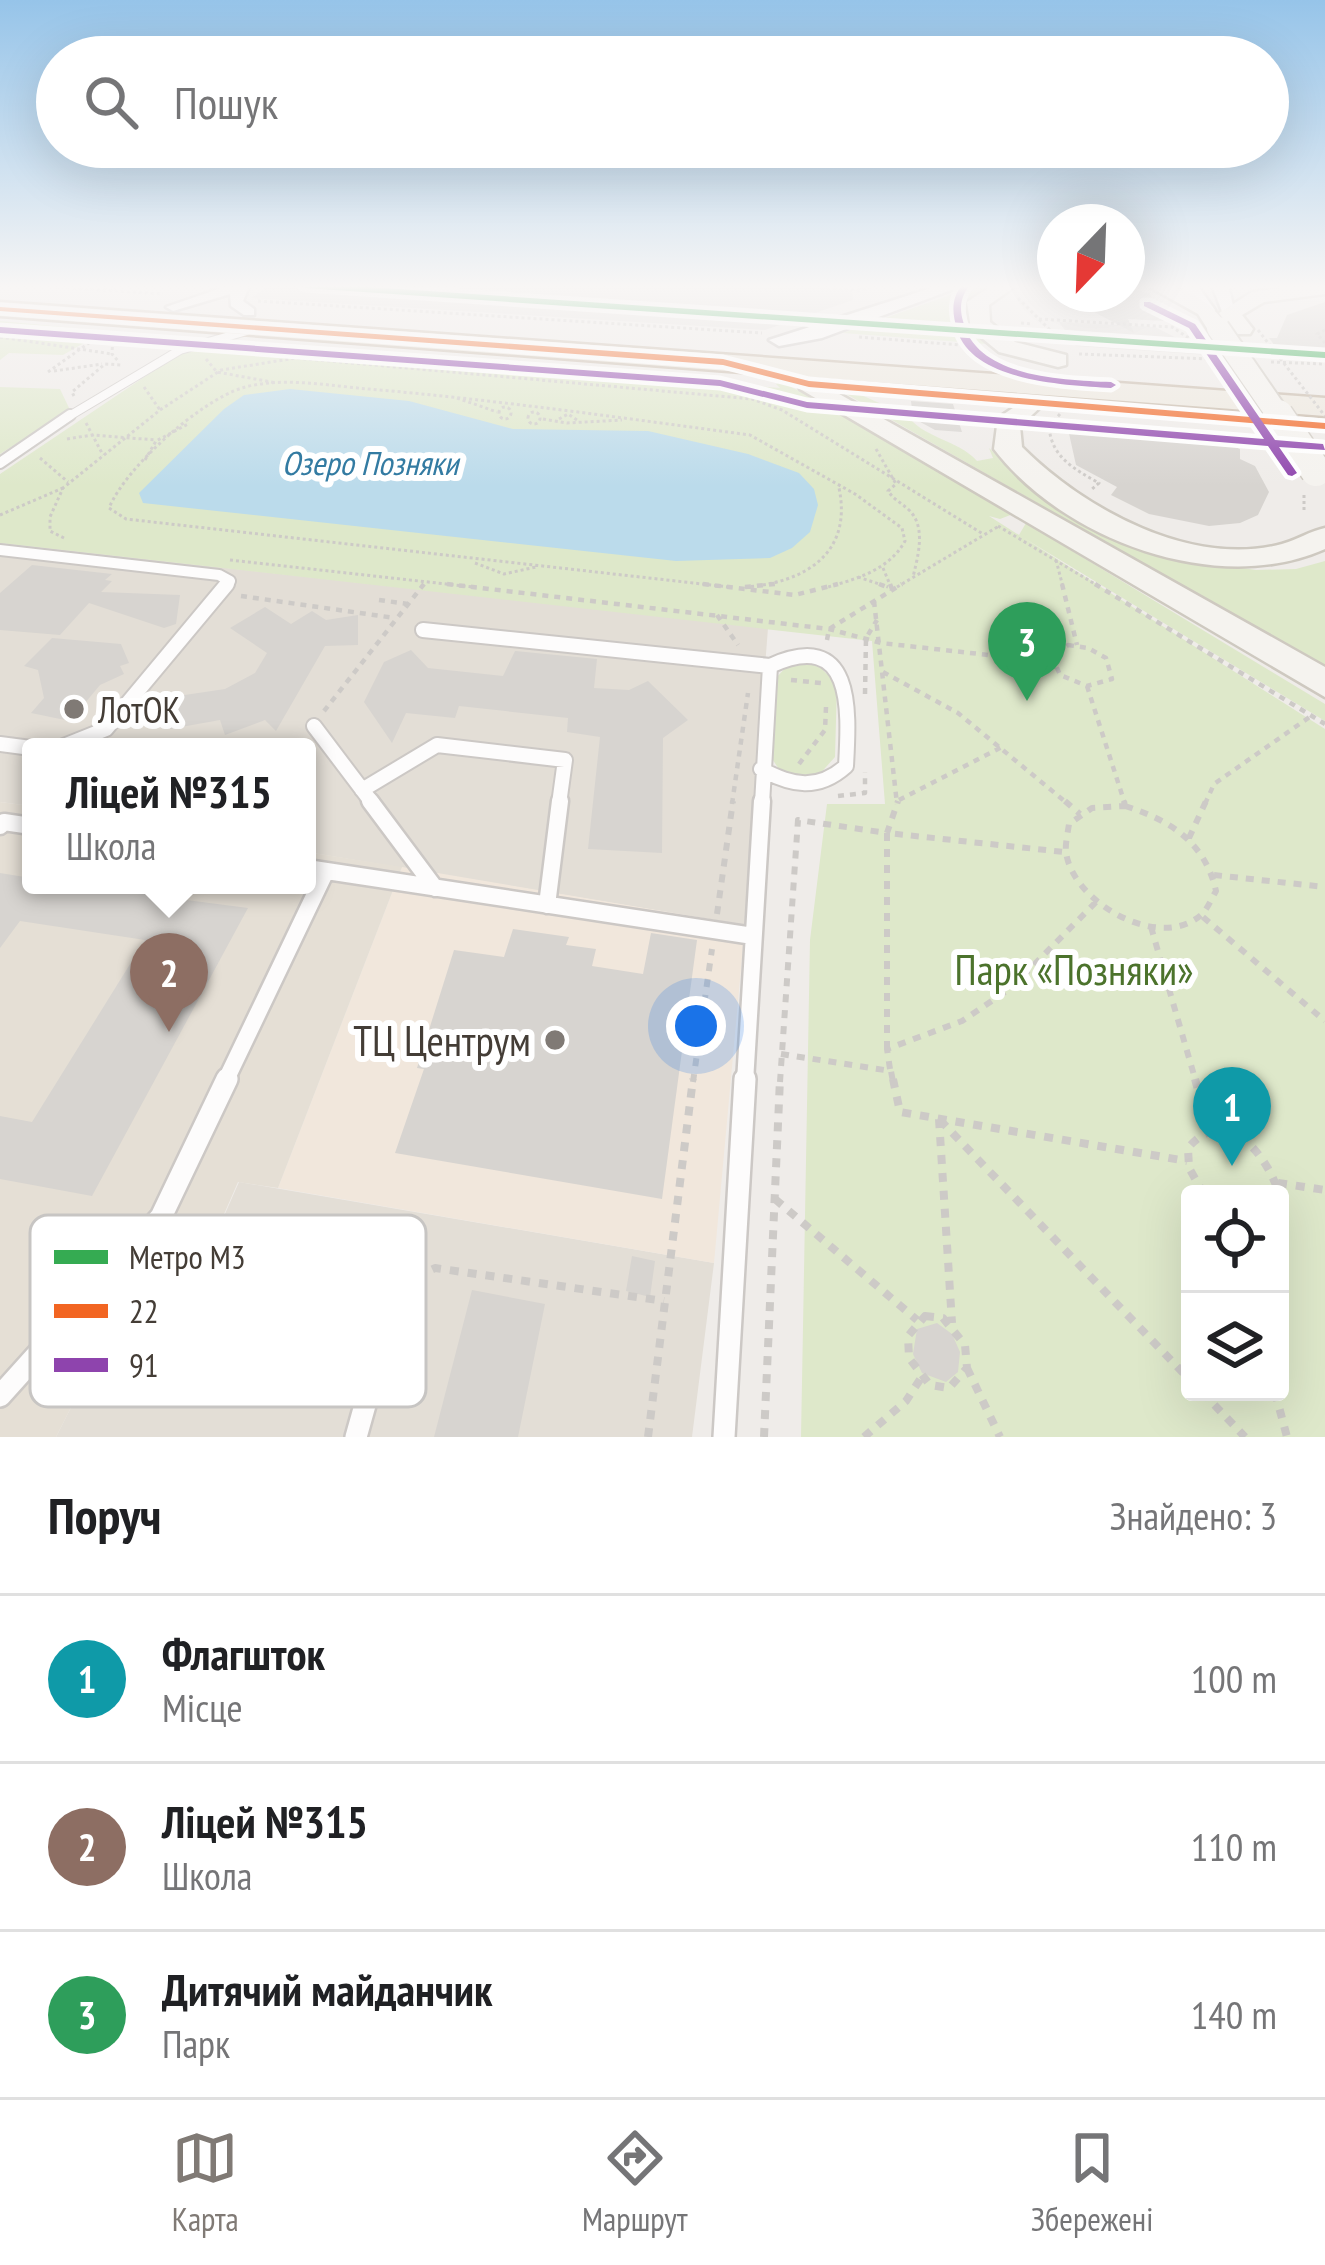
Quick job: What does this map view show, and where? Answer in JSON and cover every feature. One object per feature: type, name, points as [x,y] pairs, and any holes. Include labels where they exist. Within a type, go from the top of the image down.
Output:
[{"type":"highway","points":[[705,352],[1325,407]]},
{"type":"highway","points":[[723,354],[729,352]]},
{"type":"highway","points":[[1033,352],[1325,379]]},
{"type":"highway","points":[[723,354],[809,384],[1046,408],[1325,426]]},
{"type":"highway","points":[[723,354],[1325,390]]},
{"type":"main road","points":[[1048,352],[1064,354]]},
{"type":"main road","points":[[1243,352],[1321,477]]},
{"type":"main road","points":[[1249,352],[1325,442]]},
{"type":"main road","points":[[809,384],[1325,684]]},
{"type":"main road","points":[[1046,408],[1007,424],[1008,449],[1042,482],[1102,519],[1174,547],[1240,558],[1296,552],[1325,537]]},
{"type":"lane","points":[[0,463],[173,352]]},
{"type":"lane","points":[[0,550],[220,575],[230,580],[106,729],[84,738]]},
{"type":"lane","points":[[422,630],[770,666],[800,657],[823,659],[841,672],[847,684],[846,766],[833,779],[808,787],[784,783],[761,769]]},
{"type":"lane","points":[[724,1437],[770,666]]},
{"type":"lane","points":[[314,726],[435,888]]},
{"type":"lane","points":[[362,790],[436,745],[565,760],[547,904]]},
{"type":"lane","points":[[316,870],[753,936]]},
{"type":"lane","points":[[162,1215],[305,894]]},
{"type":"lane","points":[[0,1396],[30,1363]]},
{"type":"lane","points":[[356,1437],[364,1407]]},
{"type":"path","points":[[74,352],[49,372],[105,364]]},
{"type":"path","points":[[104,352],[112,354]]},
{"type":"path","points":[[184,352],[279,384]]},
{"type":"path","points":[[1064,354],[1220,359],[1210,352]]},
{"type":"path","points":[[1256,352],[1325,416]]},
{"type":"path","points":[[77,541],[50,531],[50,517],[69,483],[217,372],[296,358],[752,399],[782,410],[983,534]]},
{"type":"path","points":[[209,361],[217,372]]},
{"type":"path","points":[[1262,361],[1325,364]]},
{"type":"path","points":[[279,384],[448,395],[749,435],[783,450],[902,528],[901,551],[883,568],[817,593],[795,595],[126,520],[109,508],[111,494],[145,460],[238,388],[279,384]]},
{"type":"path","points":[[448,395],[497,412],[511,409],[510,416],[525,418],[534,413],[567,423],[640,420]]},
{"type":"path","points":[[1046,408],[1052,447],[1076,470],[1099,483],[1087,489]]},
{"type":"path","points":[[145,460],[148,447],[156,440],[192,422]]},
{"type":"path","points":[[28,446],[92,435],[156,440]]},
{"type":"path","points":[[28,446],[69,483]]},
{"type":"path","points":[[877,449],[896,484]]},
{"type":"path","points":[[896,484],[888,491],[894,502],[910,511],[917,525],[913,577]]},
{"type":"path","points":[[0,515],[64,488]]},
{"type":"path","points":[[733,588],[786,583],[815,565],[843,520],[846,508],[839,488]]},
{"type":"path","points":[[823,659],[829,629],[1015,518]]},
{"type":"path","points":[[998,526],[1325,724]]},
{"type":"path","points":[[212,558],[829,629],[881,643],[1051,662],[1060,675],[1088,686],[1106,683],[1114,672],[1106,658],[1077,645],[1054,651],[1051,662]]},
{"type":"path","points":[[471,560],[486,572],[501,574],[516,575],[542,565]]},
{"type":"path","points":[[1056,560],[1077,645]]},
{"type":"path","points":[[883,568],[892,589]]},
{"type":"path","points":[[494,590],[501,574]]},
{"type":"path","points":[[855,577],[892,589]]},
{"type":"path","points":[[314,726],[346,677],[426,582]]},
{"type":"path","points":[[223,593],[395,619]]},
{"type":"path","points":[[379,600],[408,604]]},
{"type":"path","points":[[874,602],[899,800],[887,833],[886,1049],[900,1112],[1187,1161]]},
{"type":"path","points":[[648,1437],[752,664],[717,615]]},
{"type":"path","points":[[883,672],[958,713],[1004,746],[1079,814]]},
{"type":"path","points":[[1088,686],[1125,806]]},
{"type":"path","points":[[1189,838],[1214,784],[1311,716]]},
{"type":"path","points":[[899,800],[1004,746]]},
{"type":"path","points":[[1125,806],[1159,818],[1189,838],[1214,875],[1212,905],[1203,917],[1189,924],[1151,926],[1096,901],[1070,869],[1064,852],[1064,837],[1079,814],[1092,808],[1125,806]]},
{"type":"path","points":[[764,1437],[781,1054],[798,820],[1064,852]]},
{"type":"path","points":[[1214,875],[1325,886]]},
{"type":"path","points":[[886,1049],[962,1021],[1012,988],[1096,901]]},
{"type":"path","points":[[1203,917],[1325,1021]]},
{"type":"path","points":[[1151,926],[1209,1129]]},
{"type":"path","points":[[781,1054],[891,1071]]},
{"type":"path","points":[[939,1119],[952,1325]]},
{"type":"path","points":[[939,1119],[1181,1371]]},
{"type":"path","points":[[1199,1185],[1187,1161],[1192,1139],[1209,1129],[1250,1143],[1272,1168],[1277,1183],[1325,1190]]},
{"type":"path","points":[[774,1198],[917,1320]]},
{"type":"path","points":[[426,1272],[435,1268],[665,1301]]},
{"type":"path","points":[[917,1320],[934,1315],[952,1325],[965,1345],[967,1368],[1000,1437]]},
{"type":"path","points":[[917,1320],[907,1347],[921,1378],[940,1389],[949,1388],[967,1368]]},
{"type":"path","points":[[864,1437],[906,1401],[921,1378]]},
{"type":"path","points":[[1211,1401],[1245,1437]]},
{"type":"path","points":[[1278,1401],[1287,1437]]},
{"type":"shaded area","points":[[0,543],[768,628],[745,925],[316,854],[316,738],[22,738],[22,805],[0,802]]},
{"type":"shaded area","points":[[0,802],[22,805],[22,894],[316,894],[316,853],[402,867],[278,1188],[238,1182],[224,1215],[30,1215],[30,1407],[71,1407],[56,1437],[0,1437]]},
{"type":"shaded area","points":[[402,867],[745,925],[714,1263],[278,1188]]},
{"type":"shaded area","points":[[239,1182],[714,1263],[692,1437],[56,1437],[71,1407],[426,1407],[426,1215],[224,1215]]},
{"type":"green space","points":[[0,352],[68,352],[9,353],[0,360]]},
{"type":"green space","name":"Парк «Позняки»","points":[[187,352],[366,352],[780,388],[776,384],[781,382],[846,414],[1013,514],[1000,519],[989,516],[1325,729],[1325,1437],[801,1437],[810,940],[827,804],[885,804],[872,641],[0,543],[0,474]]},
{"type":"green space","points":[[0,387],[60,389],[70,410],[0,454]]},
{"type":"green space","points":[[841,391],[906,413],[920,428],[977,461],[993,458],[989,448],[1024,481],[1182,559],[1256,570],[1296,569],[1325,561],[1325,667]]},
{"type":"green space","points":[[1026,523],[1325,704],[1325,721],[1019,535]]},
{"type":"green space","points":[[808,663],[837,684],[835,757],[817,777],[784,777],[769,754],[776,678],[787,666]]},
{"type":"water","name":"Озеро Позняки","points":[[290,389],[409,401],[513,429],[648,431],[748,454],[799,473],[814,489],[818,505],[810,532],[792,548],[770,558],[676,561],[143,503],[139,493],[224,409],[244,395]]},
{"type":"building","points":[[1279,352],[1325,352],[1325,360],[1283,357]]},
{"type":"building","points":[[911,401],[953,404],[962,432],[935,430],[913,418]]},
{"type":"building","points":[[1066,420],[1180,428],[1202,438],[1208,435],[1240,449],[1240,459],[1255,466],[1269,492],[1258,515],[1240,523],[1209,526],[1149,514],[1111,495],[1117,487],[1076,465]]},
{"type":"building","points":[[32,565],[112,574],[105,580],[112,581],[101,592],[180,595],[176,624],[164,628],[89,603],[60,635],[0,630],[0,593]]},
{"type":"building","points":[[265,607],[291,624],[312,611],[326,620],[358,615],[358,645],[325,646],[276,731],[265,720],[225,735],[220,720],[170,729],[178,696],[225,689],[255,673],[267,653],[230,628]]},
{"type":"building","points":[[52,638],[121,644],[129,663],[120,666],[124,674],[100,685],[70,721],[31,713],[44,698],[38,670],[24,666]]},
{"type":"building","points":[[411,650],[428,668],[503,676],[515,651],[597,659],[594,688],[629,690],[648,681],[688,720],[663,738],[662,853],[588,849],[600,737],[567,732],[568,718],[459,706],[455,718],[406,713],[392,743],[364,702],[384,662]]},
{"type":"building","points":[[0,873],[22,877],[22,894],[173,894],[171,898],[248,908],[92,1196],[0,1179],[0,1116],[32,1122],[145,940],[20,921],[0,948]]},
{"type":"building","name":"ТЦ Центрум","points":[[513,929],[569,937],[566,945],[596,949],[592,966],[643,974],[651,933],[697,940],[662,1199],[395,1153],[424,1069],[417,1068],[454,950],[504,957]]},
{"type":"building","points":[[632,1256],[655,1261],[650,1297],[626,1291]]},
{"type":"building","points":[[472,1290],[545,1304],[518,1437],[434,1437]]},
{"type":"building","points":[[937,1323],[952,1334],[960,1352],[958,1372],[946,1382],[922,1373],[913,1354],[917,1329]]},
{"type":"metro line","name":"M3","points":[[1282,352],[1325,355]]},
{"type":"transit line","name":"91","points":[[300,352],[720,383],[807,405],[1323,447]]},
{"type":"transit line","name":"22","points":[[587,352],[723,362],[809,384],[1325,426]]},
{"type":"transit line","name":"91","points":[[976,352],[1020,373],[1111,385]]},
{"type":"transit line","name":"91","points":[[1210,352],[1292,473]]},
{"type":"place","name":"Дитячий майданчик","points":[[1027,701]]},
{"type":"place","name":"ЛотОК","points":[[74,709]]},
{"type":"place","name":"Ліцей №315","points":[[169,1032]]},
{"type":"place","name":"ТЦ Центрум","points":[[555,1040]]},
{"type":"place","name":"Флагшток","points":[[1232,1166]]}]
